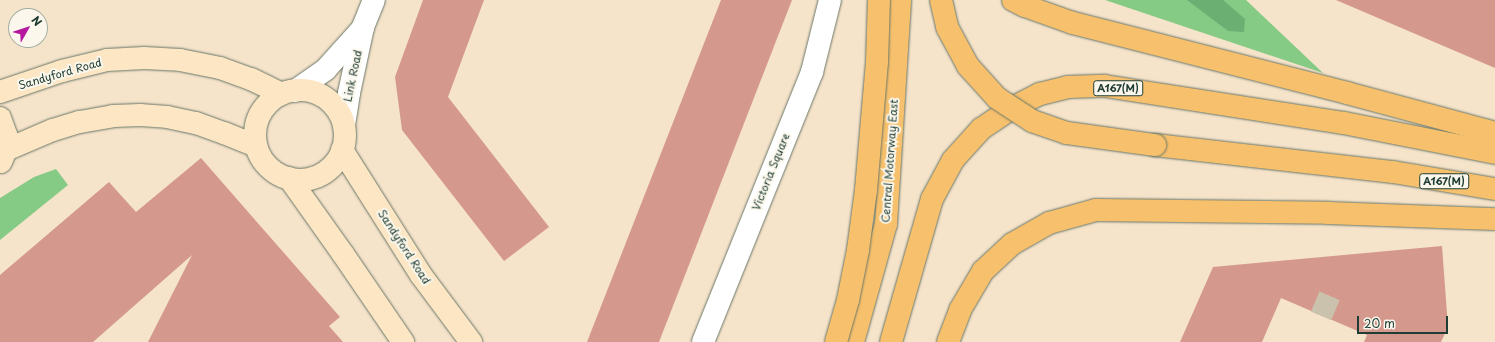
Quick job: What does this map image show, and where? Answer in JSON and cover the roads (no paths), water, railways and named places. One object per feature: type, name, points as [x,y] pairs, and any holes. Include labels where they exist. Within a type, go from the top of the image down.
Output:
[{"type":"highway","name":"Central Motorway East","points":[[836,342],[848,300],[858,250],[866,190],[878,62],[879,0]]},
{"type":"highway","name":"Central Motorway East","points":[[853,342],[886,224],[900,0]]},
{"type":"highway","name":"A167(M)","points":[[941,0],[947,27],[968,66],[997,98],[1032,121],[1067,133],[1393,172],[1495,189]]},
{"type":"highway","points":[[1014,0],[1025,6],[1073,23],[1347,92],[1495,132]]},
{"type":"highway","name":"A167(M)","points":[[891,342],[932,199],[953,160],[981,129],[1014,107],[1040,94],[1068,88],[1105,86],[1344,122],[1495,153]]},
{"type":"highway","points":[[948,342],[960,310],[983,271],[1012,244],[1049,223],[1096,210],[1328,212],[1495,219]]},
{"type":"main road","name":"Sandyford Road","points":[[0,92],[62,71],[107,60],[144,58],[180,60],[220,68],[288,92]]},
{"type":"main road","points":[[307,91],[320,95],[331,102],[339,112],[344,125],[345,137],[342,150],[336,162],[327,171],[315,177],[302,180],[289,178],[278,174],[268,167],[261,157],[257,146],[255,134],[257,121],[263,110],[271,101],[288,92],[307,91]]},
{"type":"main road","points":[[3,157],[53,130],[80,122],[113,116],[140,115],[167,117],[196,123],[257,146]]},
{"type":"main road","points":[[0,118],[7,137],[3,157]]},
{"type":"main road","name":"Sandyford Road","points":[[342,150],[421,275],[471,342]]},
{"type":"main road","points":[[289,178],[403,342]]},
{"type":"street","name":"Link Road","points":[[344,125],[349,93],[364,27],[374,0]]},
{"type":"street","name":"Victoria Square","points":[[703,342],[812,72],[830,0]]},
{"type":"street","name":"Link Road","points":[[288,92],[326,69],[364,27]]},
{"type":"tunnel","points":[[1321,316],[1334,286]]}]
